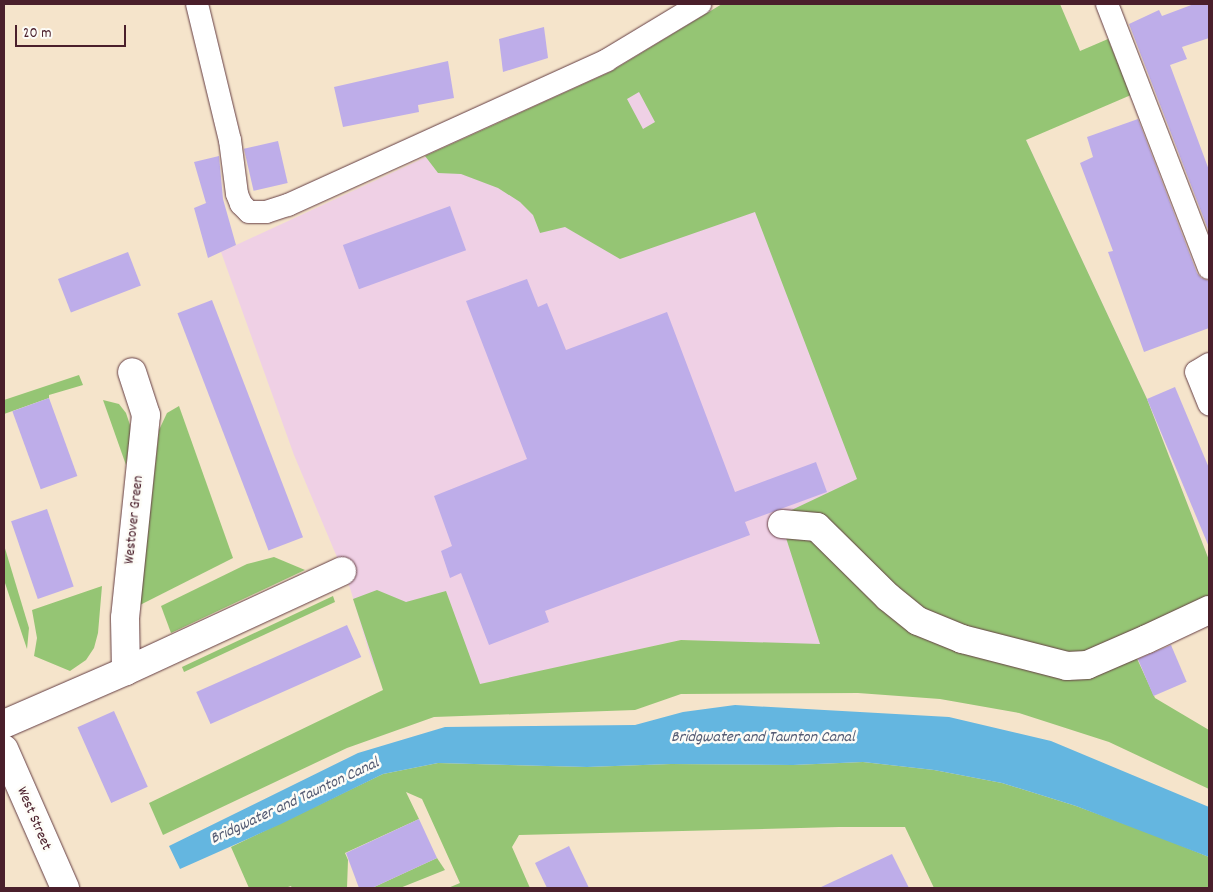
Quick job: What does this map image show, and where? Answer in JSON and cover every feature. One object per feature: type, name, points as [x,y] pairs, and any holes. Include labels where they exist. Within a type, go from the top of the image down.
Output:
[{"type":"street","name":"Westover Green","points":[[126,671],[125,618],[146,415],[132,372]]},
{"type":"street","points":[[782,524],[817,527],[888,597],[918,621],[962,639],[1067,666],[1087,665],[1209,610]]},
{"type":"street","points":[[4,724],[126,671],[342,571]]},
{"type":"street","name":"West Street","points":[[4,749],[64,888]]},
{"type":"lane","points":[[197,4],[230,140],[237,194],[241,204],[249,212],[266,212],[288,204],[607,60],[700,4]]},
{"type":"lane","points":[[1106,4],[1209,268]]},
{"type":"lane","points":[[1209,364],[1196,372],[1209,404]]},
{"type":"shaded area","points":[[722,4],[1026,140],[1147,399],[1209,560],[1111,661],[681,640],[391,704],[371,659],[350,588],[294,455],[221,252],[610,72]]},
{"type":"green space","points":[[722,4],[1060,4],[1080,51],[1108,39],[1131,95],[1026,140],[1147,399],[1209,560],[1209,616],[1134,652],[1155,698],[1209,730],[1209,789],[1109,742],[1019,713],[940,699],[858,693],[681,694],[635,710],[434,717],[347,748],[163,835],[149,803],[383,690],[353,599],[377,590],[406,602],[446,591],[480,684],[681,640],[820,644],[779,516],[857,479],[755,212],[620,259],[565,227],[540,233],[533,215],[520,202],[498,188],[461,174],[438,173],[425,156],[610,72]],"holes":[[[639,92],[655,122],[643,129],[627,99]]]},
{"type":"green space","points":[[79,375],[83,385],[49,395],[49,398],[4,414],[4,400]]},
{"type":"green space","points":[[103,400],[119,404],[126,413],[130,425],[130,437],[126,465]]},
{"type":"green space","points":[[179,406],[233,558],[140,605],[159,430],[167,413]]},
{"type":"green space","points":[[4,545],[29,628],[27,649],[4,580]]},
{"type":"green space","points":[[274,557],[305,570],[171,633],[161,606],[247,564]]},
{"type":"green space","points":[[102,586],[98,633],[94,648],[86,660],[70,671],[34,656],[37,638],[32,610]]},
{"type":"green space","points":[[333,596],[335,602],[184,672],[182,667]]},
{"type":"green space","points":[[863,762],[934,770],[1002,783],[1076,806],[1209,857],[1209,888],[934,888],[905,827],[839,827],[519,835],[512,847],[530,888],[448,888],[460,883],[422,799],[406,792],[419,819],[345,853],[348,860],[347,888],[292,888],[291,886],[285,888],[249,888],[231,847],[383,774],[438,763],[587,767],[671,764],[793,765]]},
{"type":"green space","points":[[437,858],[445,870],[400,888],[372,888]]},
{"type":"water","name":"Bridgwater and Taunton Canal","points":[[735,705],[949,717],[1051,741],[1209,807],[1209,857],[1076,806],[1002,783],[934,770],[863,762],[793,765],[671,764],[587,767],[438,763],[383,774],[281,824],[180,869],[169,846],[358,753],[445,727],[635,725],[683,712]]},
{"type":"building","points":[[1194,4],[1209,4],[1209,38],[1182,47],[1187,59],[1170,65],[1209,170],[1209,232],[1129,24],[1159,10],[1162,16]]},
{"type":"building","points":[[544,27],[548,58],[503,72],[499,39]]},
{"type":"building","points":[[448,61],[454,98],[418,105],[419,112],[343,127],[334,87]]},
{"type":"building","points":[[1138,119],[1197,273],[1201,278],[1209,281],[1209,328],[1144,352],[1108,252],[1113,251],[1080,163],[1093,157],[1087,137]]},
{"type":"building","points":[[278,141],[288,183],[254,191],[244,149]]},
{"type":"building","points":[[219,156],[223,199],[236,245],[208,258],[194,208],[211,201],[206,203],[194,162]]},
{"type":"building","points":[[450,206],[466,250],[359,289],[343,245]]},
{"type":"building","points":[[128,252],[141,286],[71,312],[58,279]]},
{"type":"building","points":[[527,279],[538,307],[547,303],[566,350],[667,312],[735,492],[816,462],[827,492],[745,522],[750,535],[545,611],[549,622],[489,645],[461,573],[450,578],[441,551],[452,546],[434,496],[527,459],[466,301]]},
{"type":"building","points":[[212,300],[303,537],[268,550],[177,313]]},
{"type":"building","points":[[1175,387],[1209,468],[1209,547],[1147,399]]},
{"type":"building","points":[[49,398],[77,476],[41,489],[12,411]]},
{"type":"building","points":[[47,509],[74,587],[38,599],[11,521]]},
{"type":"building","points":[[347,625],[361,657],[211,724],[196,692]]},
{"type":"building","points":[[1171,645],[1187,682],[1153,696],[1138,659]]},
{"type":"building","points":[[114,711],[148,787],[111,803],[77,727]]},
{"type":"building","points":[[419,819],[437,858],[372,888],[359,888],[346,853]]},
{"type":"building","points":[[569,846],[589,888],[547,888],[535,863]]},
{"type":"building","points":[[892,854],[909,888],[819,888]]}]
